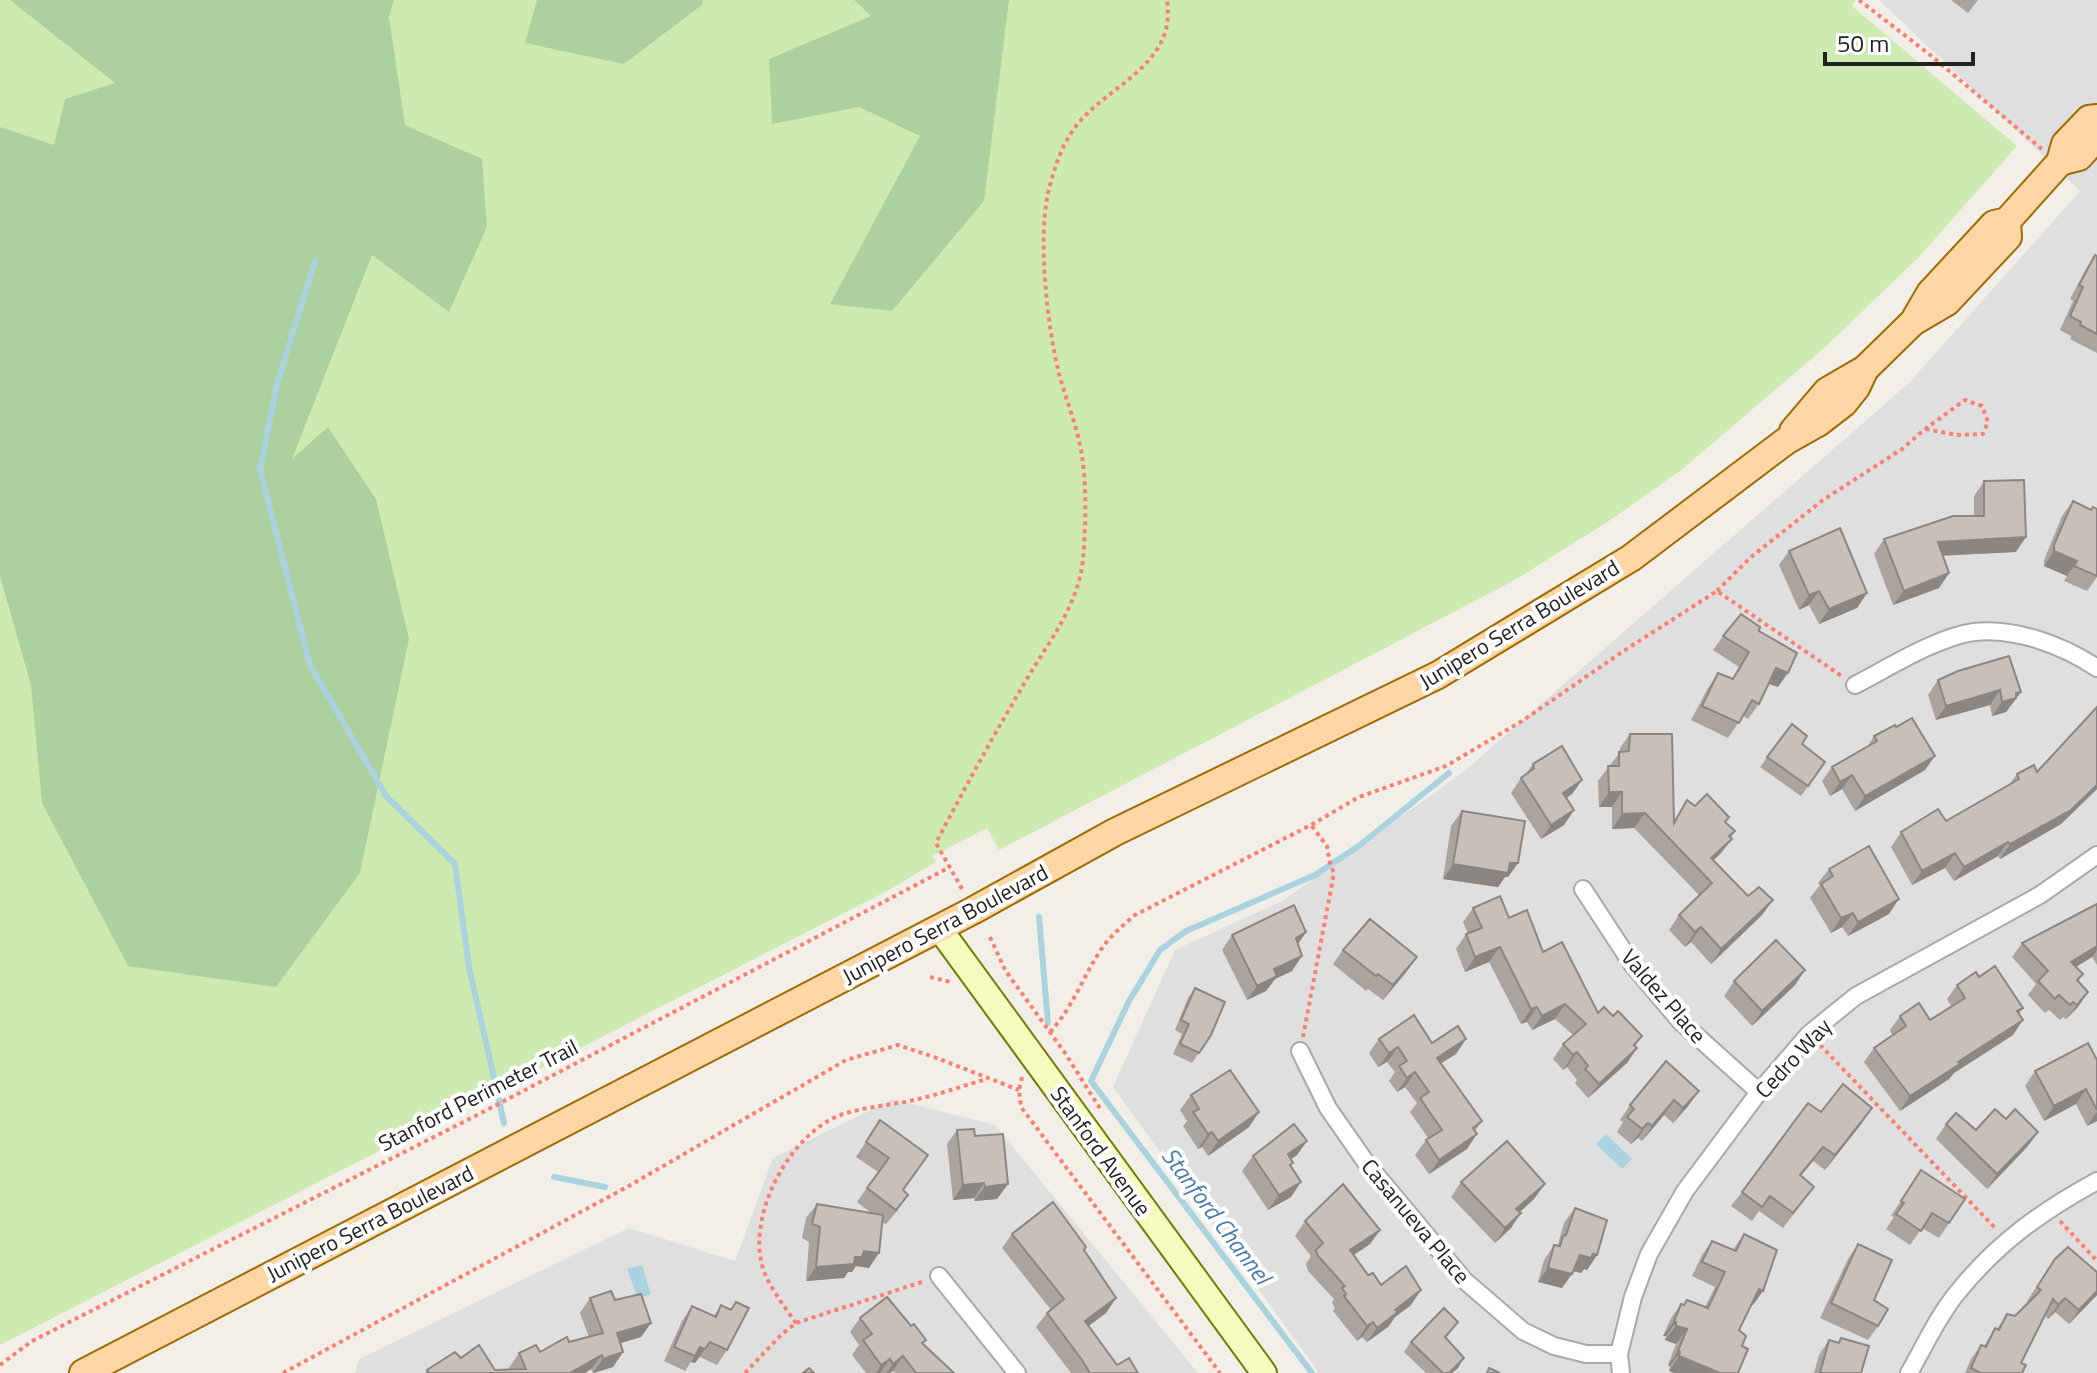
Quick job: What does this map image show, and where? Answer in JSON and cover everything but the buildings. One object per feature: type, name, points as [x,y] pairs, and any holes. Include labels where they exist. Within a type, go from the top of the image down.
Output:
[{"type":"main road","name":"Junipero Serra Boulevard","points":[[83,1373],[939,928],[1115,832],[1438,675],[1631,558],[1786,441],[1810,407],[1827,391],[1865,369],[1913,322],[1930,293],[1994,224],[2007,221],[2060,162],[2065,144],[2089,119],[2097,118]]},
{"type":"main road","name":"Junipero Serra Boulevard","points":[[2060,162],[2079,157],[2097,137]]},
{"type":"street","points":[[1855,685],[1930,647],[1974,632],[2017,633],[2080,657],[2097,668]]},
{"type":"street","name":"Cedro Way","points":[[1621,1373],[1619,1354],[1633,1297],[1649,1254],[1685,1191],[1759,1092],[1809,1034],[1856,996],[2040,895],[2097,855]]},
{"type":"street","name":"Valdez Place","points":[[1583,889],[1632,964],[1680,1021],[1759,1092]]},
{"type":"street","name":"Stanford Avenue","points":[[939,928],[1264,1373]]},
{"type":"street","name":"Casanueva Place","points":[[1300,1051],[1328,1108],[1367,1164],[1464,1280],[1523,1331],[1554,1346],[1586,1354],[1619,1354]]},
{"type":"street","points":[[1909,1373],[1955,1294],[2006,1240],[2048,1208],[2097,1181]]},
{"type":"street","points":[[939,1276],[1017,1373]]},
{"type":"path","points":[[962,889],[936,843],[1022,686],[1072,604],[1083,558],[1084,480],[1081,454],[1077,430],[1059,374],[1050,321],[1044,236],[1047,198],[1065,143],[1076,126],[1145,67],[1154,55],[1167,25],[1167,0]]},
{"type":"path","points":[[1859,0],[1929,54],[2032,143],[2060,162]]},
{"type":"path","points":[[1050,1032],[1068,1013],[1100,951],[1135,915],[1311,825],[1359,797],[1446,766],[1522,721],[1717,591],[1751,557],[1823,500],[1902,449],[1925,429],[1965,400],[1982,406],[1988,422],[1983,434],[1957,435],[1925,429]]},
{"type":"path","points":[[1717,591],[1855,685]]},
{"type":"path","points":[[1300,1051],[1329,912],[1334,873],[1327,846],[1311,825]]},
{"type":"path","name":"Stanford Perimeter Trail","points":[[0,1365],[32,1341],[483,1112],[950,867]]},
{"type":"path","points":[[990,937],[1005,970],[1106,1118]]},
{"type":"path","points":[[930,977],[949,981],[961,988]]},
{"type":"path","points":[[1809,1034],[2006,1240]]},
{"type":"path","points":[[283,1373],[627,1187],[846,1060],[898,1045],[1019,1090]]},
{"type":"path","points":[[1022,1075],[1019,1090],[1021,1107],[1220,1373]]},
{"type":"path","points":[[796,1323],[763,1267],[759,1238],[764,1207],[787,1160],[821,1125],[844,1114],[922,1098],[989,1078]]},
{"type":"path","points":[[2048,1208],[2097,1261]]},
{"type":"path","points":[[745,1373],[796,1323],[939,1276]]},
{"type":"shaded area","points":[[1879,0],[2097,0],[2097,1373],[1319,1373],[1113,1087],[1175,950],[1284,900],[1462,773],[1910,382],[2080,191]]},
{"type":"shaded area","points":[[893,1099],[995,1125],[1198,1373],[355,1373],[359,1359],[629,1228],[735,1261],[773,1158]]},
{"type":"green space","points":[[0,0],[1856,0],[1852,6],[2017,146],[1917,259],[1823,349],[1680,471],[1609,521],[1513,581],[999,850],[987,828],[932,856],[936,862],[887,891],[0,1345]]},
{"type":"green space","points":[[10,0],[394,0],[389,17],[405,125],[482,159],[487,227],[449,312],[372,255],[292,459],[328,427],[376,499],[409,639],[360,873],[276,987],[128,966],[42,803],[31,685],[0,576],[0,127],[54,145],[65,99],[115,83]]},
{"type":"green space","points":[[537,0],[703,0],[702,5],[624,64],[525,43]]},
{"type":"green space","points":[[854,0],[1009,0],[984,201],[892,311],[830,304],[920,136],[859,107],[772,124],[769,59],[871,16]]},
{"type":"water","points":[[1606,1134],[1632,1159],[1622,1169],[1596,1144]]},
{"type":"water","points":[[642,1265],[651,1294],[638,1299],[627,1269]]},
{"type":"waterway","points":[[315,261],[277,384],[260,470],[310,665],[386,796],[455,864],[469,967],[504,1123]]},
{"type":"waterway","points":[[1312,1373],[1091,1081],[1129,1001],[1160,950],[1186,931],[1315,875],[1360,845],[1449,773]]},
{"type":"waterway","name":"Stanford Channel","points":[[1039,917],[1048,1023]]},
{"type":"waterway","points":[[554,1177],[605,1187]]}]
